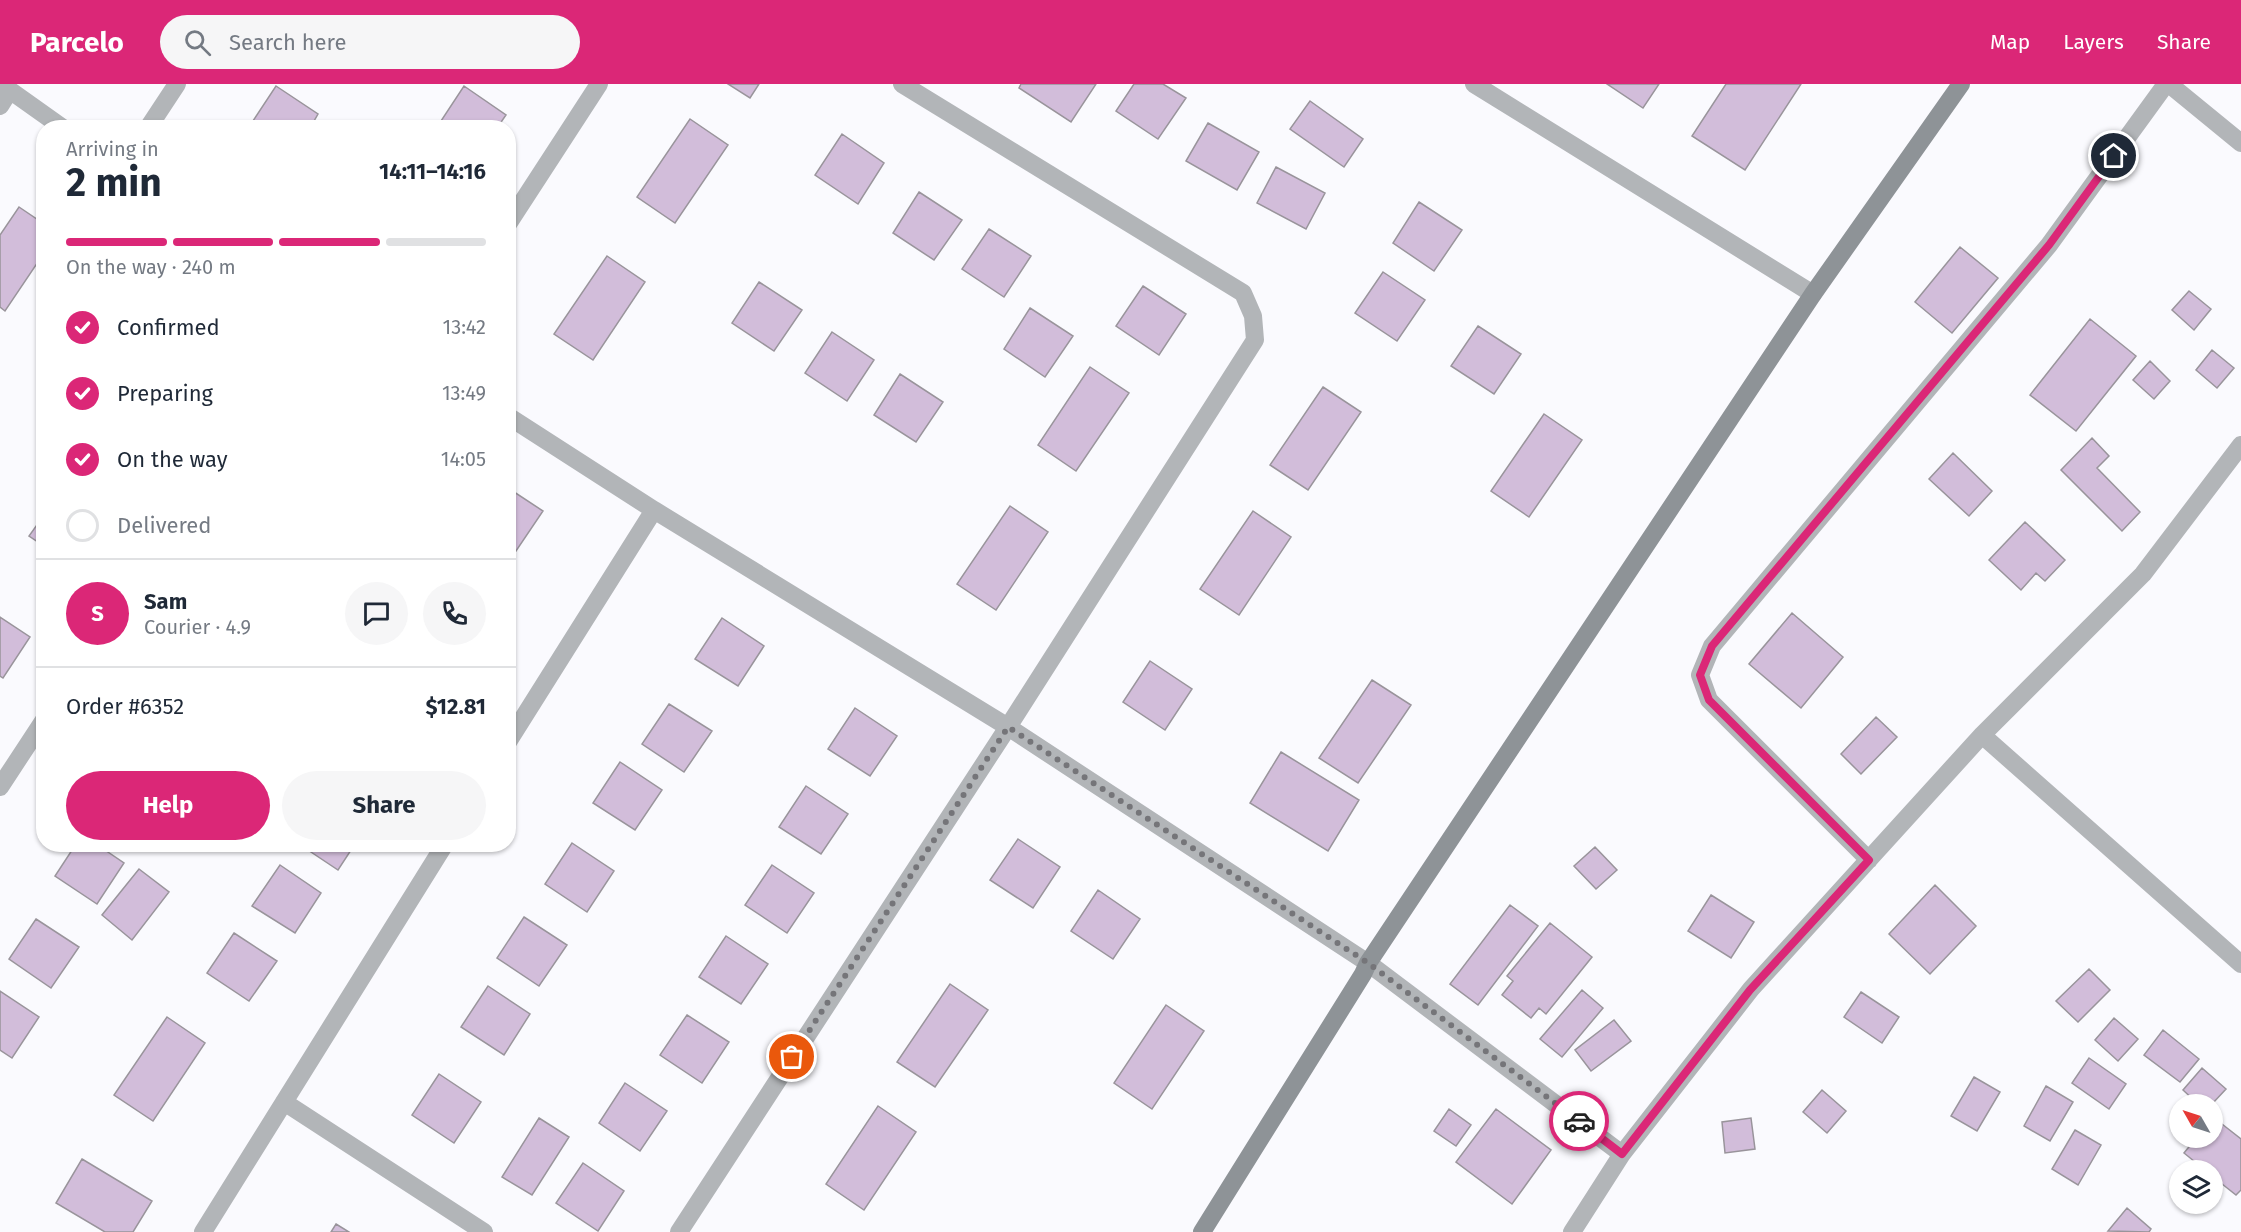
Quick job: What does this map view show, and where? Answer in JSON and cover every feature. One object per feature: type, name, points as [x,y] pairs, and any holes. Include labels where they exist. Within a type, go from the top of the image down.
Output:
[{"type":"street","points":[[153,120],[177,84]]},
{"type":"street","points":[[516,212],[599,84]]},
{"type":"street","points":[[678,1232],[1008,727],[1255,340],[1253,316],[1243,293],[902,84]]},
{"type":"street","points":[[1474,84],[1813,294]]},
{"type":"street","points":[[1202,1232],[1363,975],[1368,963],[1813,294],[1961,84]]},
{"type":"street","points":[[1869,860],[1709,700],[1700,675],[1712,646],[2049,245],[2167,84],[2241,143]]},
{"type":"street","points":[[0,106],[6,87],[52,120]]},
{"type":"street","points":[[516,421],[654,510],[1008,727],[1368,963],[1622,1154]]},
{"type":"street","points":[[1572,1232],[1622,1154],[1750,990],[1982,735],[2143,574],[2241,445]]},
{"type":"street","points":[[516,729],[654,510]]},
{"type":"street","points":[[0,787],[36,732]]},
{"type":"street","points":[[1982,735],[2241,964]]},
{"type":"street","points":[[203,1232],[440,852]]},
{"type":"street","points":[[284,1102],[484,1232]]},
{"type":"building","points":[[728,84],[759,84],[750,98]]},
{"type":"building","points":[[1021,84],[1096,84],[1071,122],[1019,88]]},
{"type":"building","points":[[1134,84],[1163,84],[1186,98],[1158,139],[1116,111]]},
{"type":"building","points":[[1607,84],[1659,84],[1643,108]]},
{"type":"building","points":[[1726,84],[1801,84],[1745,170],[1692,136]]},
{"type":"building","points":[[276,86],[318,114],[315,120],[254,120]]},
{"type":"building","points":[[464,86],[506,115],[503,120],[442,120]]},
{"type":"building","points":[[1310,101],[1363,139],[1344,167],[1290,129]]},
{"type":"building","points":[[690,119],[728,145],[675,223],[637,197]]},
{"type":"building","points":[[1208,123],[1259,152],[1237,190],[1186,161]]},
{"type":"building","points":[[842,134],[884,163],[858,204],[815,175]]},
{"type":"building","points":[[1276,167],[1325,193],[1306,229],[1257,203]]},
{"type":"building","points":[[919,192],[962,220],[934,260],[893,233]]},
{"type":"building","points":[[1419,202],[1462,230],[1434,271],[1393,243]]},
{"type":"building","points":[[19,207],[36,219],[36,265],[5,311],[0,307],[0,235]]},
{"type":"building","points":[[989,229],[1031,256],[1004,297],[962,269]]},
{"type":"building","points":[[1960,247],[1998,278],[1952,333],[1915,302]]},
{"type":"building","points":[[607,256],[645,282],[593,360],[554,334]]},
{"type":"building","points":[[1383,272],[1425,300],[1397,341],[1355,313]]},
{"type":"building","points":[[759,282],[802,310],[774,351],[732,323]]},
{"type":"building","points":[[1143,286],[1186,314],[1159,355],[1116,326]]},
{"type":"building","points":[[2189,291],[2211,309],[2194,330],[2172,310]]},
{"type":"building","points":[[1030,308],[1073,336],[1045,377],[1004,349]]},
{"type":"building","points":[[2090,319],[2136,356],[2076,431],[2030,395]]},
{"type":"building","points":[[1478,326],[1521,354],[1494,394],[1451,366]]},
{"type":"building","points":[[832,332],[874,360],[847,401],[805,373]]},
{"type":"building","points":[[2212,350],[2234,368],[2217,388],[2196,370]]},
{"type":"building","points":[[2150,361],[2170,381],[2154,399],[2133,380]]},
{"type":"building","points":[[1090,367],[1129,393],[1076,471],[1038,445]]},
{"type":"building","points":[[900,374],[943,402],[916,442],[874,415]]},
{"type":"building","points":[[1323,387],[1361,412],[1308,490],[1270,465]]},
{"type":"building","points":[[1544,414],[1582,440],[1529,517],[1491,491]]},
{"type":"building","points":[[2092,438],[2109,456],[2097,468],[2140,512],[2122,531],[2061,470]]},
{"type":"building","points":[[1953,453],[1992,491],[1969,516],[1929,479]]},
{"type":"building","points":[[516,493],[543,511],[516,551]]},
{"type":"building","points":[[1010,506],[1048,532],[996,610],[957,584]]},
{"type":"building","points":[[1253,511],[1291,537],[1239,615],[1200,589]]},
{"type":"building","points":[[2025,522],[2065,560],[2045,581],[2036,573],[2021,590],[1989,560]]},
{"type":"building","points":[[36,526],[36,541],[29,536]]},
{"type":"building","points":[[1792,613],[1843,657],[1801,708],[1749,664]]},
{"type":"building","points":[[0,617],[30,637],[3,678],[0,676]]},
{"type":"building","points":[[722,618],[764,646],[738,686],[695,659]]},
{"type":"building","points":[[1150,661],[1192,689],[1165,730],[1123,702]]},
{"type":"building","points":[[1372,680],[1411,705],[1358,783],[1319,758]]},
{"type":"building","points":[[669,704],[712,731],[684,772],[642,744]]},
{"type":"building","points":[[855,708],[897,736],[870,776],[828,749]]},
{"type":"building","points":[[1876,717],[1897,737],[1861,774],[1841,754]]},
{"type":"building","points":[[1281,752],[1359,800],[1328,851],[1250,803]]},
{"type":"building","points":[[620,762],[662,790],[635,830],[593,803]]},
{"type":"building","points":[[806,786],[848,814],[821,854],[779,827]]},
{"type":"building","points":[[1018,839],[1060,867],[1033,908],[990,880]]},
{"type":"building","points":[[572,843],[614,871],[587,912],[545,884]]},
{"type":"building","points":[[1595,847],[1617,870],[1596,889],[1574,866]]},
{"type":"building","points":[[71,852],[108,852],[124,863],[97,904],[55,876]]},
{"type":"building","points":[[311,852],[350,852],[338,870]]},
{"type":"building","points":[[280,865],[321,893],[295,933],[252,906]]},
{"type":"building","points":[[772,865],[814,893],[787,933],[745,905]]},
{"type":"building","points":[[139,869],[169,892],[132,940],[102,915]]},
{"type":"building","points":[[1935,885],[1976,926],[1930,974],[1889,934]]},
{"type":"building","points":[[1098,890],[1140,919],[1113,959],[1071,931]]},
{"type":"building","points":[[1711,895],[1754,922],[1731,958],[1688,931]]},
{"type":"building","points":[[1510,905],[1538,926],[1478,1005],[1450,984]]},
{"type":"building","points":[[524,917],[567,945],[539,986],[497,958]]},
{"type":"building","points":[[36,919],[79,947],[51,988],[9,959]]},
{"type":"building","points":[[1550,923],[1592,957],[1546,1014],[1539,1008],[1531,1018],[1502,995],[1513,981],[1507,976]]},
{"type":"building","points":[[234,933],[277,961],[249,1001],[207,973]]},
{"type":"building","points":[[726,936],[768,964],[741,1004],[699,977]]},
{"type":"building","points":[[2089,969],[2110,990],[2078,1022],[2056,1001]]},
{"type":"building","points":[[950,984],[988,1010],[935,1087],[897,1062]]},
{"type":"building","points":[[488,986],[530,1014],[504,1055],[461,1027]]},
{"type":"building","points":[[1582,990],[1603,1008],[1562,1057],[1540,1039]]},
{"type":"building","points":[[0,991],[39,1017],[12,1058],[0,1050]]},
{"type":"building","points":[[1861,992],[1899,1017],[1882,1043],[1844,1017]]},
{"type":"building","points":[[1166,1005],[1204,1031],[1152,1109],[1114,1083]]},
{"type":"building","points":[[687,1015],[729,1042],[702,1083],[660,1055]]},
{"type":"building","points":[[167,1017],[205,1043],[153,1121],[114,1095]]},
{"type":"building","points":[[2114,1018],[2138,1039],[2118,1061],[2095,1040]]},
{"type":"building","points":[[1614,1020],[1631,1041],[1591,1071],[1575,1050]]},
{"type":"building","points":[[2163,1030],[2199,1059],[2180,1082],[2144,1055]]},
{"type":"building","points":[[2089,1058],[2126,1084],[2109,1109],[2072,1083]]},
{"type":"building","points":[[2202,1068],[2226,1089],[2221,1094],[2187,1094],[2183,1090]]},
{"type":"building","points":[[439,1074],[481,1102],[454,1143],[412,1115]]},
{"type":"building","points":[[1974,1077],[2000,1092],[1977,1131],[1951,1116]]},
{"type":"building","points":[[625,1083],[667,1111],[640,1151],[599,1123]]},
{"type":"building","points":[[2046,1086],[2073,1102],[2050,1141],[2024,1126]]},
{"type":"building","points":[[1822,1090],[1846,1111],[1827,1133],[1803,1112]]},
{"type":"building","points":[[878,1106],[916,1132],[864,1210],[826,1184]]},
{"type":"building","points":[[1449,1109],[1471,1125],[1456,1146],[1434,1131]]},
{"type":"building","points":[[1496,1109],[1551,1150],[1512,1204],[1456,1162]]},
{"type":"building","points":[[539,1118],[569,1137],[532,1195],[502,1177]]},
{"type":"building","points":[[1751,1118],[1755,1149],[1725,1153],[1722,1122]]},
{"type":"building","points":[[2223,1125],[2241,1139],[2241,1190],[2236,1195],[2223,1185],[2223,1160],[2193,1160],[2184,1153],[2188,1148],[2223,1148]]},
{"type":"building","points":[[2075,1130],[2101,1145],[2078,1185],[2052,1169]]},
{"type":"building","points":[[82,1159],[152,1201],[133,1232],[105,1232],[56,1203]]},
{"type":"building","points":[[583,1163],[624,1191],[598,1231],[556,1203]]},
{"type":"building","points":[[2127,1208],[2151,1229],[2149,1232],[2108,1231]]},
{"type":"building","points":[[336,1224],[349,1232],[331,1232]]},
{"type":"way so far","points":[[792,1057],[1008,727],[1368,963],[1579,1121]]},
{"type":"route","points":[[1579,1121],[1622,1154],[1750,990],[1869,860],[1709,700],[1700,675],[1712,646],[2049,245],[2114,156]]}]
